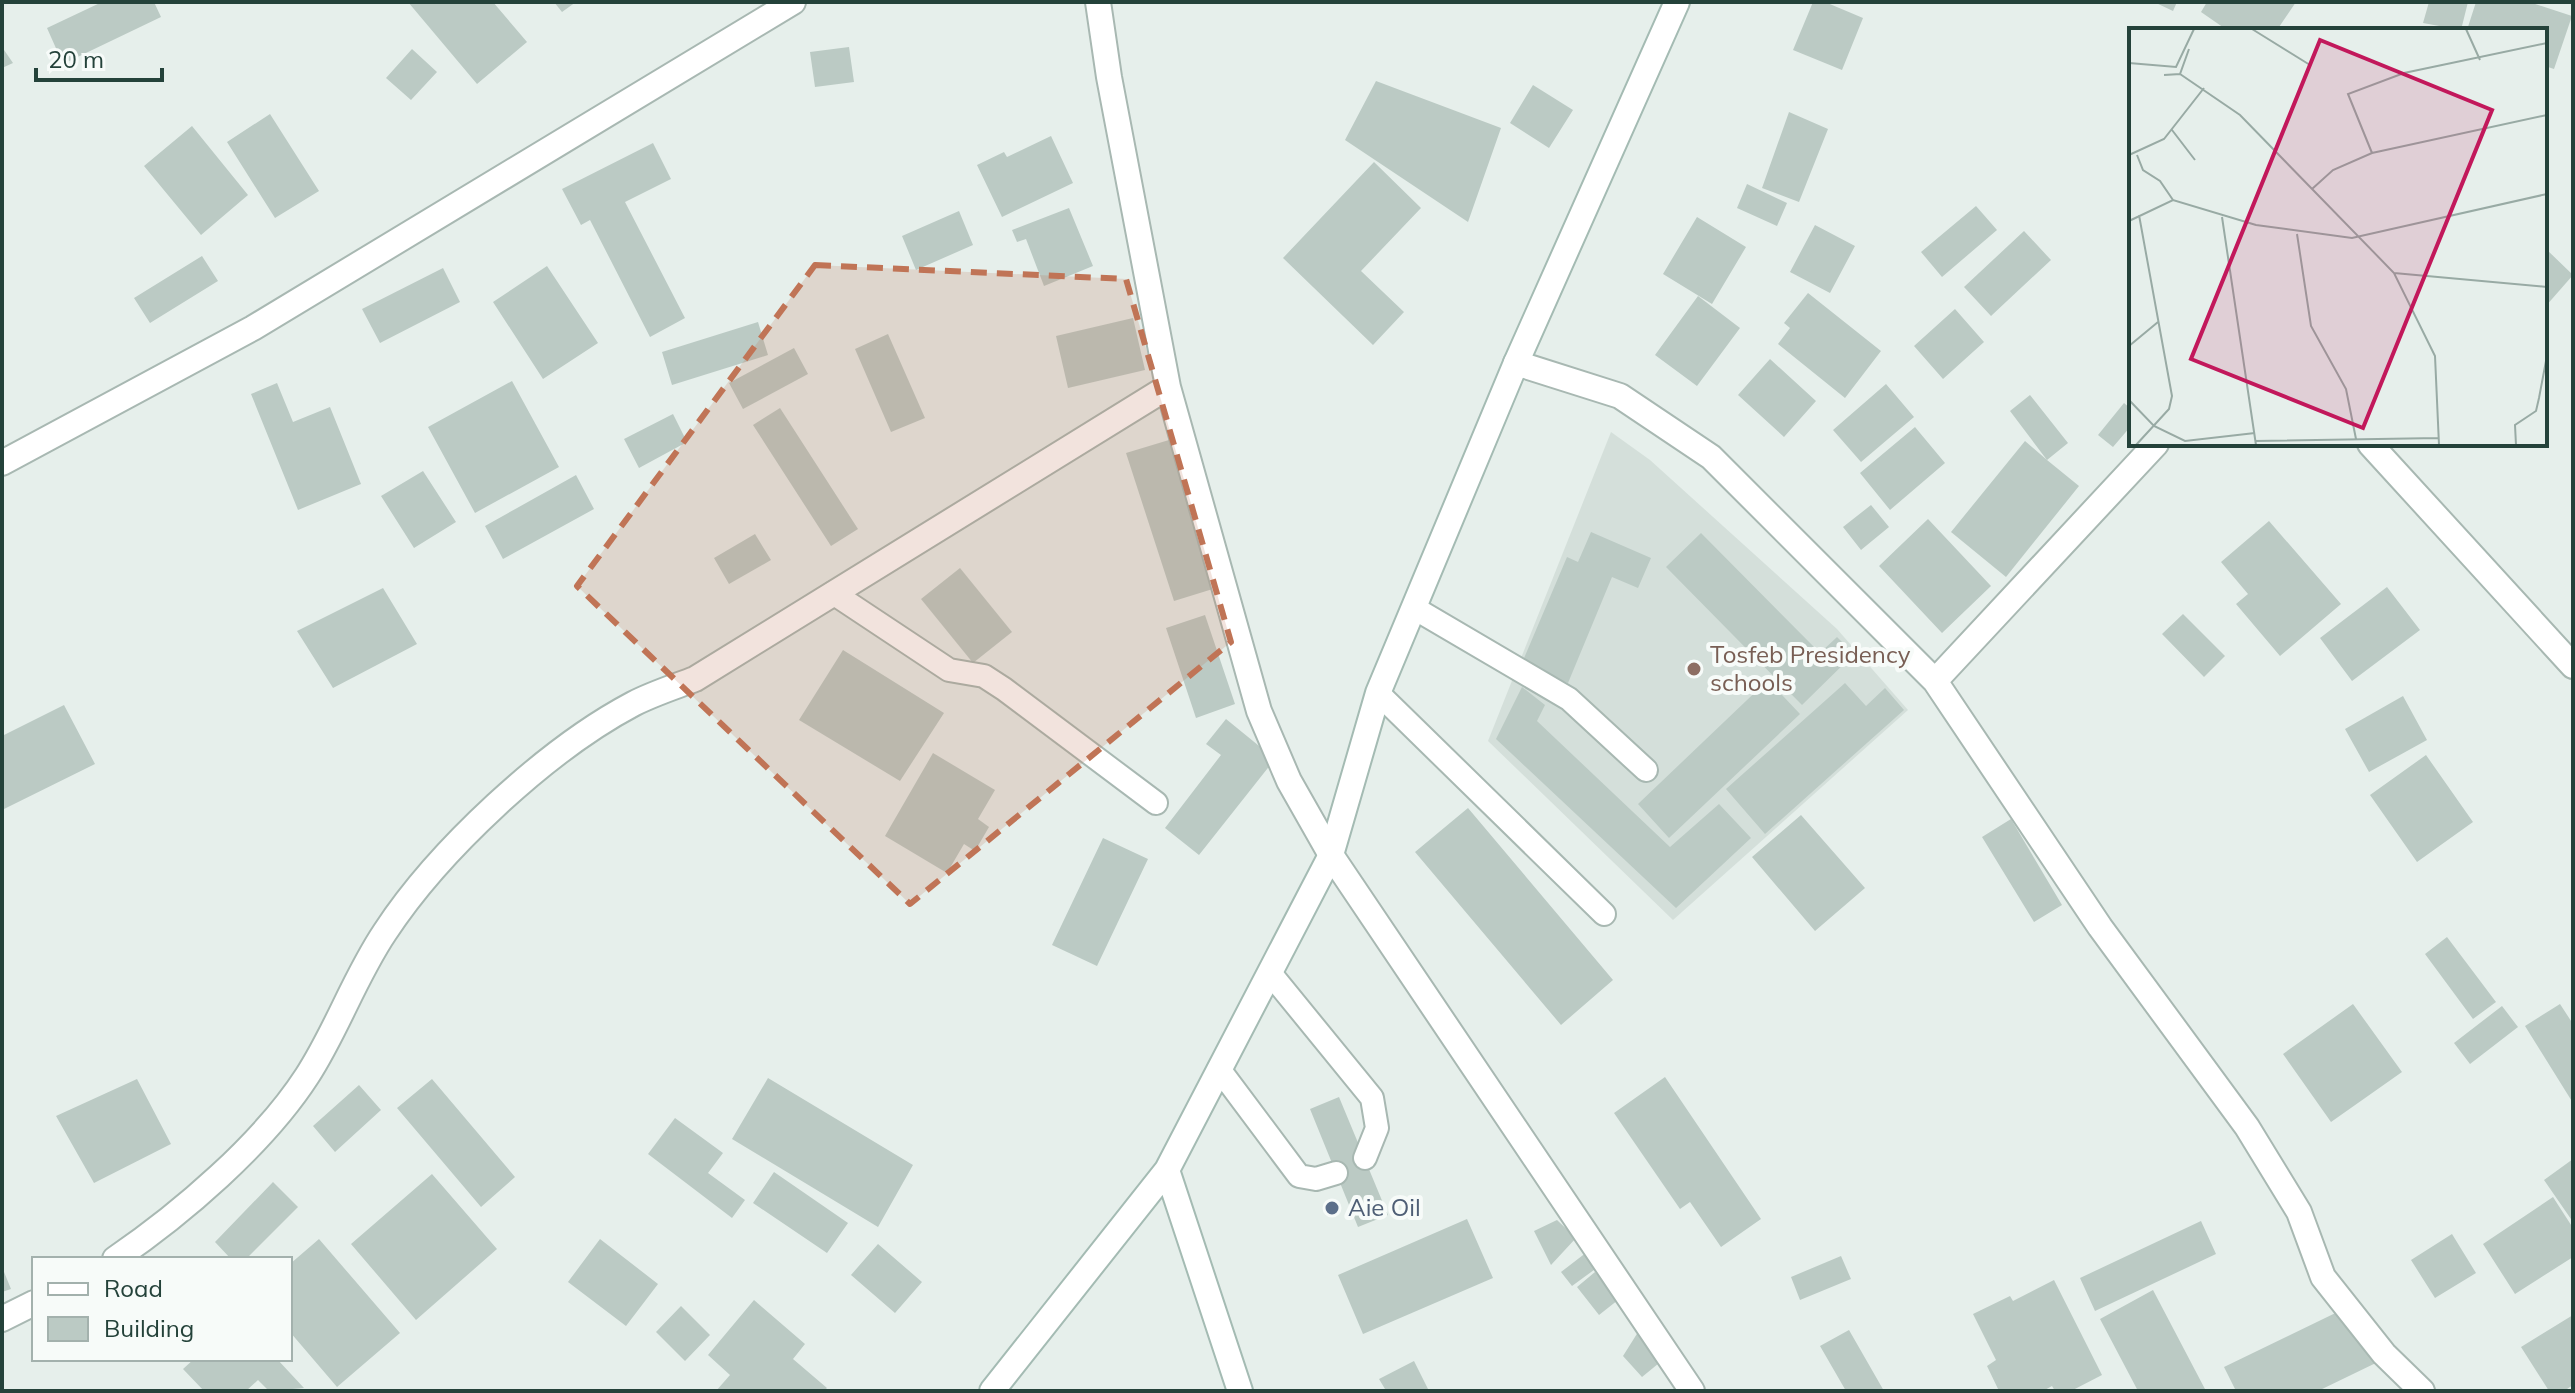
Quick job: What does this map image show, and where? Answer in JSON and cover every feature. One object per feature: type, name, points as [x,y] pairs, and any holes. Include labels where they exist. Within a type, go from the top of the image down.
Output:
[{"type":"street","points":[[2,463],[253,328],[793,2]]},
{"type":"street","points":[[1098,2],[1109,77],[1168,387],[1259,711],[1289,781],[1331,855],[1692,1391]]},
{"type":"street","points":[[992,1391],[1167,1170],[1331,855],[1378,693],[1516,363],[1677,2]]},
{"type":"street","points":[[1516,363],[1620,396],[1711,457],[1935,681],[2100,927],[2247,1127],[2299,1212],[2323,1277],[2384,1354],[2422,1391]]},
{"type":"street","points":[[118,1257],[166,1224],[279,1113],[313,1066],[386,930],[472,829],[566,746],[634,704],[695,679],[1168,387]]},
{"type":"street","points":[[1935,681],[2154,446]]},
{"type":"street","points":[[2372,446],[2573,666]]},
{"type":"street","points":[[1167,1170],[1240,1391]]},
{"type":"street","points":[[2,1319],[32,1304]]},
{"type":"lane","points":[[833,593],[949,670],[984,676],[1004,689],[1156,803]]},
{"type":"lane","points":[[1414,608],[1569,699],[1646,770]]},
{"type":"lane","points":[[1378,693],[1604,914]]},
{"type":"lane","points":[[1270,973],[1372,1098],[1377,1128],[1365,1158]]},
{"type":"lane","points":[[1219,1069],[1299,1176],[1316,1179],[1336,1173]]},
{"type":"highlighted area","points":[[815,265],[1126,279],[1231,642],[910,904],[577,586]]},
{"type":"shaded area","name":"Tosfeb Presidency schools","points":[[1611,432],[1650,460],[1837,629],[1908,710],[1673,920],[1488,741]]},
{"type":"building","points":[[102,2],[154,2],[161,17],[63,64],[47,28]]},
{"type":"building","points":[[408,2],[493,2],[527,42],[477,84]]},
{"type":"building","points":[[554,2],[576,2],[562,12]]},
{"type":"building","points":[[1813,2],[1825,2],[1863,18],[1842,70],[1793,50]]},
{"type":"building","points":[[2154,2],[2177,2],[2173,11]]},
{"type":"building","points":[[2207,2],[2296,2],[2278,28],[2224,28],[2201,12]]},
{"type":"building","points":[[2429,2],[2468,2],[2462,28],[2423,23]]},
{"type":"building","points":[[2476,2],[2529,2],[2572,16],[2554,69],[2547,67],[2547,28],[2468,28]]},
{"type":"building","points":[[2,47],[13,63],[2,68]]},
{"type":"building","points":[[849,47],[854,82],[815,87],[810,52]]},
{"type":"building","points":[[412,49],[437,72],[411,100],[386,78]]},
{"type":"building","points":[[1376,81],[1501,128],[1468,222],[1345,140]]},
{"type":"building","points":[[1533,85],[1573,110],[1549,148],[1510,123]]},
{"type":"building","points":[[1789,112],[1828,129],[1799,202],[1762,188]]},
{"type":"building","points":[[270,114],[319,191],[275,218],[227,142]]},
{"type":"building","points":[[192,126],[248,195],[201,235],[144,166]]},
{"type":"building","points":[[1051,136],[1073,183],[1002,217],[977,165],[1004,152],[1007,157]]},
{"type":"building","points":[[653,143],[671,179],[625,202],[685,318],[650,337],[590,220],[581,225],[562,189]]},
{"type":"building","points":[[1374,162],[1421,208],[1361,271],[1404,312],[1373,345],[1283,258]]},
{"type":"building","points":[[1747,184],[1787,203],[1777,226],[1737,208]]},
{"type":"building","points":[[1976,206],[1997,230],[1942,277],[1921,252]]},
{"type":"building","points":[[1069,208],[1093,266],[1044,286],[1026,239],[1017,242],[1012,230]]},
{"type":"building","points":[[959,211],[973,245],[916,270],[902,236]]},
{"type":"building","points":[[1697,217],[1746,247],[1712,304],[1663,274]]},
{"type":"building","points":[[1815,225],[1855,246],[1830,293],[1790,272]]},
{"type":"building","points":[[2024,231],[2051,260],[1991,316],[1964,287]]},
{"type":"building","points":[[2547,250],[2573,275],[2547,305]]},
{"type":"building","points":[[202,256],[218,281],[150,323],[134,298]]},
{"type":"building","points":[[547,266],[598,343],[543,379],[493,302]]},
{"type":"building","points":[[443,268],[460,302],[380,343],[362,309]]},
{"type":"building","points":[[1808,293],[1881,351],[1845,398],[1778,344],[1790,328],[1784,323]]},
{"type":"building","points":[[1698,296],[1740,328],[1697,386],[1655,355]]},
{"type":"building","points":[[1955,309],[1984,342],[1943,379],[1914,346]]},
{"type":"building","points":[[1133,318],[1145,370],[1068,388],[1056,336]]},
{"type":"building","points":[[758,322],[768,355],[672,385],[662,352]]},
{"type":"building","points":[[888,334],[925,418],[891,432],[855,349]]},
{"type":"building","points":[[794,348],[808,374],[743,409],[729,383]]},
{"type":"building","points":[[1770,359],[1816,401],[1784,437],[1738,395]]},
{"type":"building","points":[[512,381],[559,467],[475,513],[428,427]]},
{"type":"building","points":[[277,383],[293,422],[330,407],[361,484],[298,510],[251,394]]},
{"type":"building","points":[[1886,384],[1914,417],[1861,462],[1833,430]]},
{"type":"building","points":[[2030,395],[2068,443],[2047,460],[2010,411]]},
{"type":"building","points":[[2124,403],[2129,407],[2129,428],[2113,447],[2098,435]]},
{"type":"building","points":[[780,408],[858,529],[831,546],[753,425]]},
{"type":"building","points":[[673,414],[687,442],[639,468],[624,439]]},
{"type":"building","points":[[1915,427],[1945,463],[1890,510],[1860,473]]},
{"type":"building","points":[[1169,440],[1216,588],[1174,601],[1126,453]]},
{"type":"building","points":[[2025,441],[2079,486],[2006,577],[1951,532]]},
{"type":"building","points":[[423,471],[456,522],[414,548],[381,496]]},
{"type":"building","points":[[576,475],[594,509],[503,559],[485,526]]},
{"type":"building","points":[[1871,505],[1889,527],[1861,550],[1843,527]]},
{"type":"building","points":[[1928,519],[1991,586],[1942,633],[1879,566]]},
{"type":"building","points":[[2269,521],[2341,604],[2280,656],[2236,604],[2248,594],[2221,562]]},
{"type":"building","points":[[1591,532],[1651,558],[1638,588],[1612,577],[1568,683],[1522,663],[1567,557],[1578,562]]},
{"type":"building","points":[[1701,533],[1820,653],[1837,637],[1854,654],[1802,705],[1666,567]]},
{"type":"building","points":[[755,534],[771,560],[729,584],[714,558]]},
{"type":"building","points":[[960,568],[1012,632],[973,663],[921,599]]},
{"type":"building","points":[[2387,587],[2420,630],[2352,681],[2320,638]]},
{"type":"building","points":[[383,588],[417,644],[333,688],[297,631]]},
{"type":"building","points":[[2183,614],[2225,656],[2204,677],[2162,634]]},
{"type":"building","points":[[1205,615],[1235,704],[1196,718],[1166,628]]},
{"type":"building","points":[[843,650],[944,713],[900,781],[799,720]]},
{"type":"building","points":[[1768,680],[1800,714],[1669,838],[1638,804]]},
{"type":"building","points":[[1845,683],[1866,706],[1885,688],[1904,710],[1765,834],[1726,789]]},
{"type":"building","points":[[1522,687],[1545,705],[1537,721],[1670,847],[1719,804],[1751,838],[1676,908],[1496,739]]},
{"type":"building","points":[[2403,696],[2427,740],[2369,772],[2345,729]]},
{"type":"building","points":[[64,705],[95,764],[4,809],[2,736]]},
{"type":"building","points":[[1226,719],[1275,759],[1199,855],[1165,828],[1221,755],[1206,744]]},
{"type":"building","points":[[933,753],[995,790],[978,819],[989,827],[975,851],[964,844],[947,873],[885,836]]},
{"type":"building","points":[[2426,755],[2473,822],[2417,862],[2370,795]]},
{"type":"building","points":[[1468,808],[1613,980],[1561,1025],[1415,852]]},
{"type":"building","points":[[1801,815],[1865,888],[1815,931],[1752,857]]},
{"type":"building","points":[[2011,819],[2062,905],[2034,922],[1982,837]]},
{"type":"building","points":[[1103,838],[1148,859],[1097,966],[1052,945]]},
{"type":"building","points":[[2447,937],[2496,1002],[2473,1019],[2425,954]]},
{"type":"building","points":[[2353,1004],[2402,1072],[2331,1122],[2283,1054]]},
{"type":"building","points":[[2560,1004],[2573,1024],[2573,1103],[2525,1026]]},
{"type":"building","points":[[2502,1006],[2518,1027],[2470,1064],[2454,1043]]},
{"type":"building","points":[[1665,1077],[1761,1219],[1721,1247],[1690,1202],[1680,1209],[1614,1113]]},
{"type":"building","points":[[768,1078],[913,1165],[878,1227],[732,1139]]},
{"type":"building","points":[[137,1079],[171,1144],[94,1183],[56,1116]]},
{"type":"building","points":[[432,1079],[515,1177],[481,1207],[397,1108]]},
{"type":"building","points":[[359,1085],[381,1110],[335,1152],[313,1126]]},
{"type":"building","points":[[1339,1097],[1388,1215],[1358,1227],[1310,1109]]},
{"type":"building","points":[[675,1118],[723,1153],[708,1173],[745,1200],[732,1218],[648,1154]]},
{"type":"building","points":[[2573,1159],[2573,1222],[2544,1180]]},
{"type":"building","points":[[774,1172],[848,1223],[827,1253],[753,1203]]},
{"type":"building","points":[[432,1174],[497,1249],[416,1320],[351,1244]]},
{"type":"building","points":[[273,1182],[298,1207],[248,1257],[229,1257],[215,1242]]},
{"type":"building","points":[[2553,1197],[2573,1228],[2573,1257],[2515,1294],[2483,1244]]},
{"type":"building","points":[[1467,1219],[1493,1278],[1363,1334],[1338,1275]]},
{"type":"building","points":[[1557,1220],[1576,1238],[1551,1265],[1534,1231]]},
{"type":"building","points":[[2201,1221],[2216,1254],[2095,1311],[2080,1278]]},
{"type":"building","points":[[2452,1234],[2476,1273],[2435,1298],[2411,1260]]},
{"type":"building","points":[[319,1239],[400,1333],[337,1387],[292,1334],[292,1262]]},
{"type":"building","points":[[600,1239],[658,1284],[626,1326],[568,1282]]},
{"type":"building","points":[[878,1244],[922,1282],[895,1313],[851,1275]]},
{"type":"building","points":[[1587,1252],[1598,1267],[1572,1286],[1561,1272]]},
{"type":"building","points":[[1841,1256],[1851,1279],[1800,1300],[1791,1277]]},
{"type":"building","points":[[2,1267],[11,1289],[2,1292]]},
{"type":"building","points":[[1595,1272],[1618,1300],[1599,1315],[1577,1287]]},
{"type":"building","points":[[2054,1280],[2102,1375],[2071,1391],[2055,1391],[2052,1386],[2043,1391],[1999,1391],[1987,1366],[1996,1360],[1973,1314],[2010,1296],[2013,1301]]},
{"type":"building","points":[[2153,1290],[2206,1391],[2138,1391],[2100,1319]]},
{"type":"building","points":[[754,1300],[805,1344],[793,1359],[827,1388],[824,1391],[716,1391],[730,1375],[708,1355]]},
{"type":"building","points":[[2354,1304],[2382,1360],[2318,1391],[2236,1391],[2224,1367]]},
{"type":"building","points":[[681,1306],[710,1335],[685,1361],[656,1332]]},
{"type":"building","points":[[2573,1315],[2573,1385],[2564,1391],[2549,1391],[2521,1347]]},
{"type":"building","points":[[1640,1329],[1664,1359],[1642,1377],[1623,1356]]},
{"type":"building","points":[[1849,1330],[1884,1391],[1846,1391],[1820,1346]]},
{"type":"building","points":[[192,1361],[279,1361],[304,1388],[269,1391],[258,1380],[246,1391],[204,1391],[183,1369]]},
{"type":"building","points":[[1414,1361],[1429,1391],[1380,1391],[1385,1389],[1379,1379]]},
{"type":"place","name":"Tosfeb Presidency schools","points":[[1694,669]]},
{"type":"place","name":"Aie Oil","points":[[1332,1208]]}]
